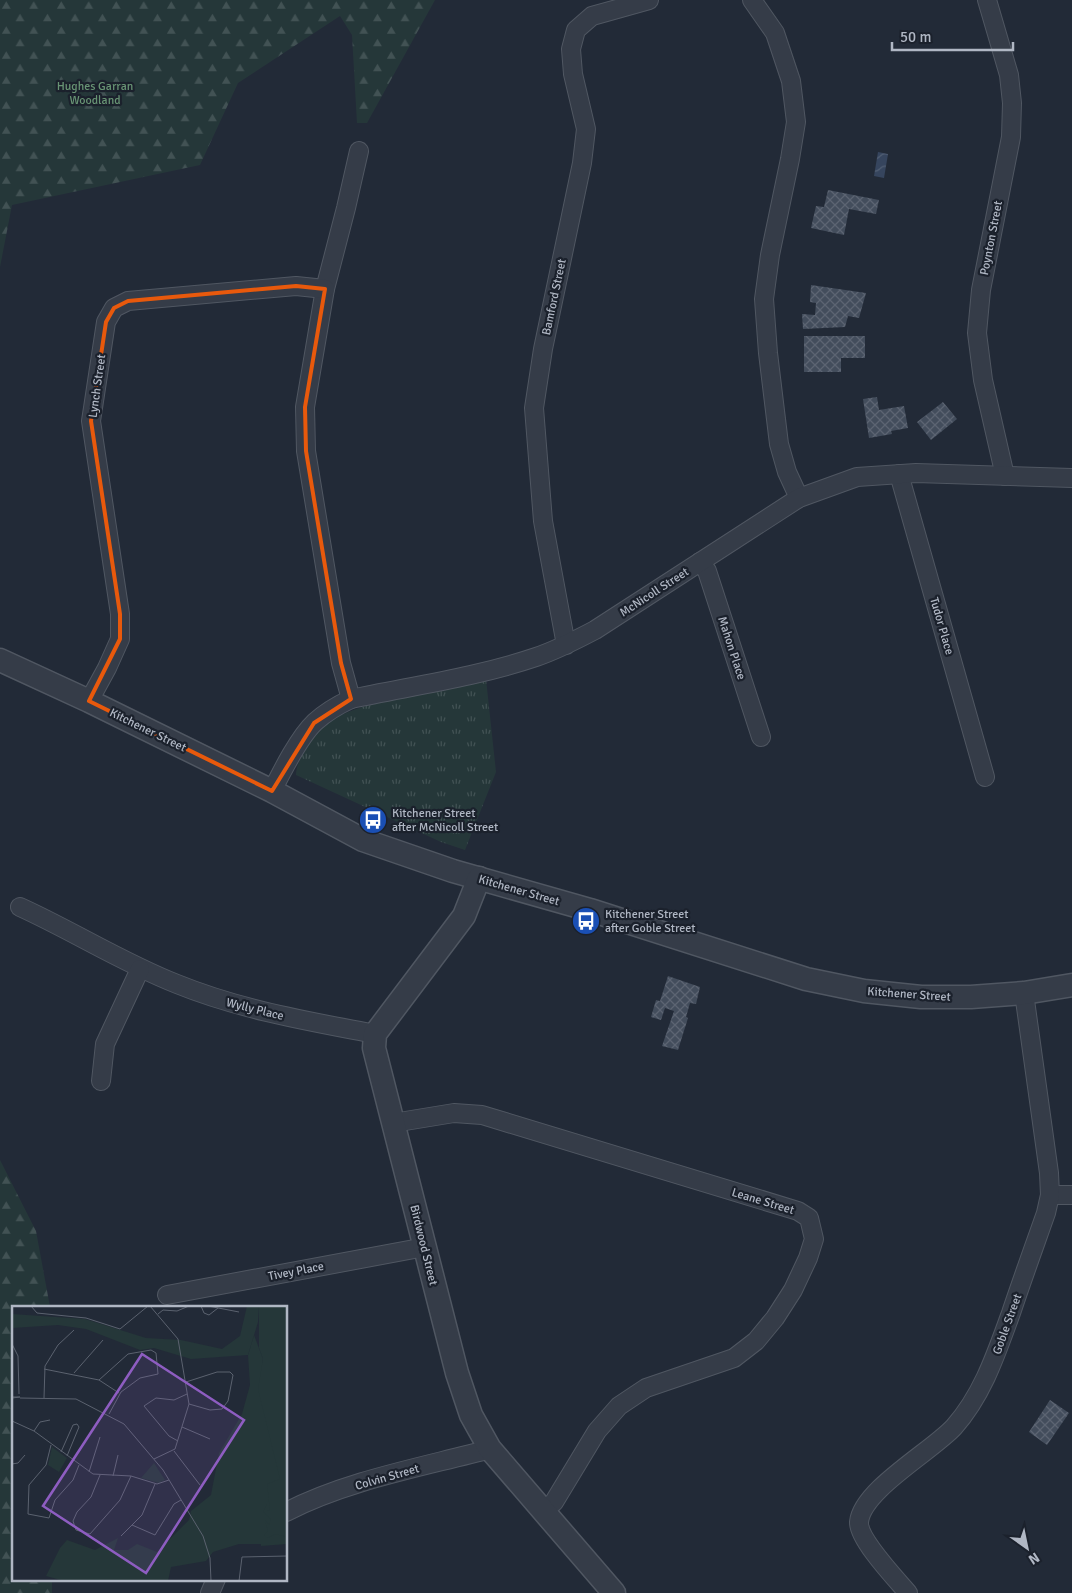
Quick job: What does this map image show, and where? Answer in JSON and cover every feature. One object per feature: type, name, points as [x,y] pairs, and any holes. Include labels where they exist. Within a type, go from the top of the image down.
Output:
[{"type":"street","name":"Bamford Street","points":[[566,645],[543,521],[534,408],[543,349],[582,163],[586,129],[574,74],[571,49],[576,30],[592,16],[649,0]]},
{"type":"street","points":[[752,0],[775,32],[791,81],[796,122],[770,255],[764,299],[768,353],[780,444],[787,472],[799,498]]},
{"type":"street","name":"Poynton Street","points":[[987,0],[1009,75],[1012,103],[1011,137],[981,290],[977,333],[983,380],[1005,476]]},
{"type":"street","points":[[351,699],[341,663],[306,451],[305,407],[325,289],[346,208],[358,151]]},
{"type":"street","name":"Lynch Street","points":[[89,701],[108,668],[120,639],[120,614],[91,421],[106,322],[114,308],[128,301],[296,286],[325,289]]},
{"type":"street","name":"McNicoll Street","points":[[272,791],[292,754],[314,723],[335,706],[351,699],[475,673],[537,657],[566,645],[595,630],[799,498],[857,477],[916,473],[1072,478]]},
{"type":"street","name":"Tudor Place","points":[[899,474],[985,777]]},
{"type":"street","name":"Mahon Place","points":[[700,562],[708,571],[761,737]]},
{"type":"street","name":"Kitchener Street","points":[[0,660],[89,701],[272,791],[363,840],[420,860],[590,910],[806,979],[892,995],[921,997],[971,997],[1024,993],[1072,985]]},
{"type":"street","points":[[375,1034],[464,916],[479,878]]},
{"type":"street","name":"Wylly Place","points":[[20,907],[53,922],[140,968],[218,1000],[260,1011],[375,1034]]},
{"type":"street","points":[[101,1081],[105,1044],[140,968]]},
{"type":"street","name":"Goble Street","points":[[908,1593],[864,1538],[859,1523],[865,1505],[880,1489],[952,1429],[972,1404],[991,1368],[1046,1213],[1050,1195],[1049,1173],[1024,993]]},
{"type":"street","name":"Birdwood Street","points":[[375,1034],[374,1048],[425,1247],[471,1415],[490,1449],[614,1593]]},
{"type":"street","name":"Leane Street","points":[[393,1123],[454,1113],[482,1115],[798,1211],[809,1218],[814,1239],[808,1258],[793,1290],[775,1318],[756,1341],[734,1358],[646,1388],[619,1406],[597,1431],[554,1502],[543,1511]]},
{"type":"street","points":[[1050,1195],[1072,1196]]},
{"type":"street","name":"Tivey Place","points":[[167,1295],[425,1247]]},
{"type":"street","name":"Colvin Street","points":[[288,1511],[303,1504],[382,1477],[490,1449]]},
{"type":"street","points":[[210,1593],[216,1580]]},
{"type":"highlighted area","points":[[296,286],[325,289],[305,407],[306,451],[341,663],[351,699],[314,723],[272,791],[89,701],[120,639],[120,614],[91,421],[106,322],[114,308],[128,301]]},
{"type":"green space","name":"Hughes Garran Woodland","points":[[0,0],[435,0],[367,123],[357,123],[352,35],[340,16],[238,83],[200,165],[12,205],[0,267]]},
{"type":"green space","points":[[486,679],[496,772],[465,850],[441,842],[296,775],[299,761],[307,746],[324,726],[336,717],[362,707]]},
{"type":"green space","points":[[0,1160],[36,1231],[50,1306],[12,1306],[12,1580],[52,1580],[52,1593],[0,1593]]},
{"type":"water","points":[[878,152],[888,154],[884,178],[874,176]]},
{"type":"building","points":[[828,190],[879,200],[876,214],[849,209],[844,235],[811,228],[816,206],[824,207]]},
{"type":"building","points":[[811,285],[866,293],[859,318],[848,316],[845,327],[803,329],[802,314],[815,315],[816,303],[810,302]]},
{"type":"building","points":[[804,336],[865,336],[865,358],[841,358],[841,372],[804,372]]},
{"type":"building","points":[[877,397],[879,410],[904,406],[908,428],[891,431],[892,434],[869,438],[863,399]]},
{"type":"building","points":[[943,402],[957,419],[931,440],[917,422]]},
{"type":"building","points":[[668,976],[700,987],[696,1004],[690,1003],[686,1017],[688,1018],[678,1050],[662,1046],[674,1011],[665,1008],[661,1020],[651,1017],[656,1000],[660,1001]]},
{"type":"building","points":[[1050,1400],[1069,1413],[1047,1445],[1029,1432]]},
{"type":"place","name":"Kitchener Street after McNicoll Street","points":[[373,820]]},
{"type":"place","name":"Kitchener Street after Goble Street","points":[[586,921]]}]
